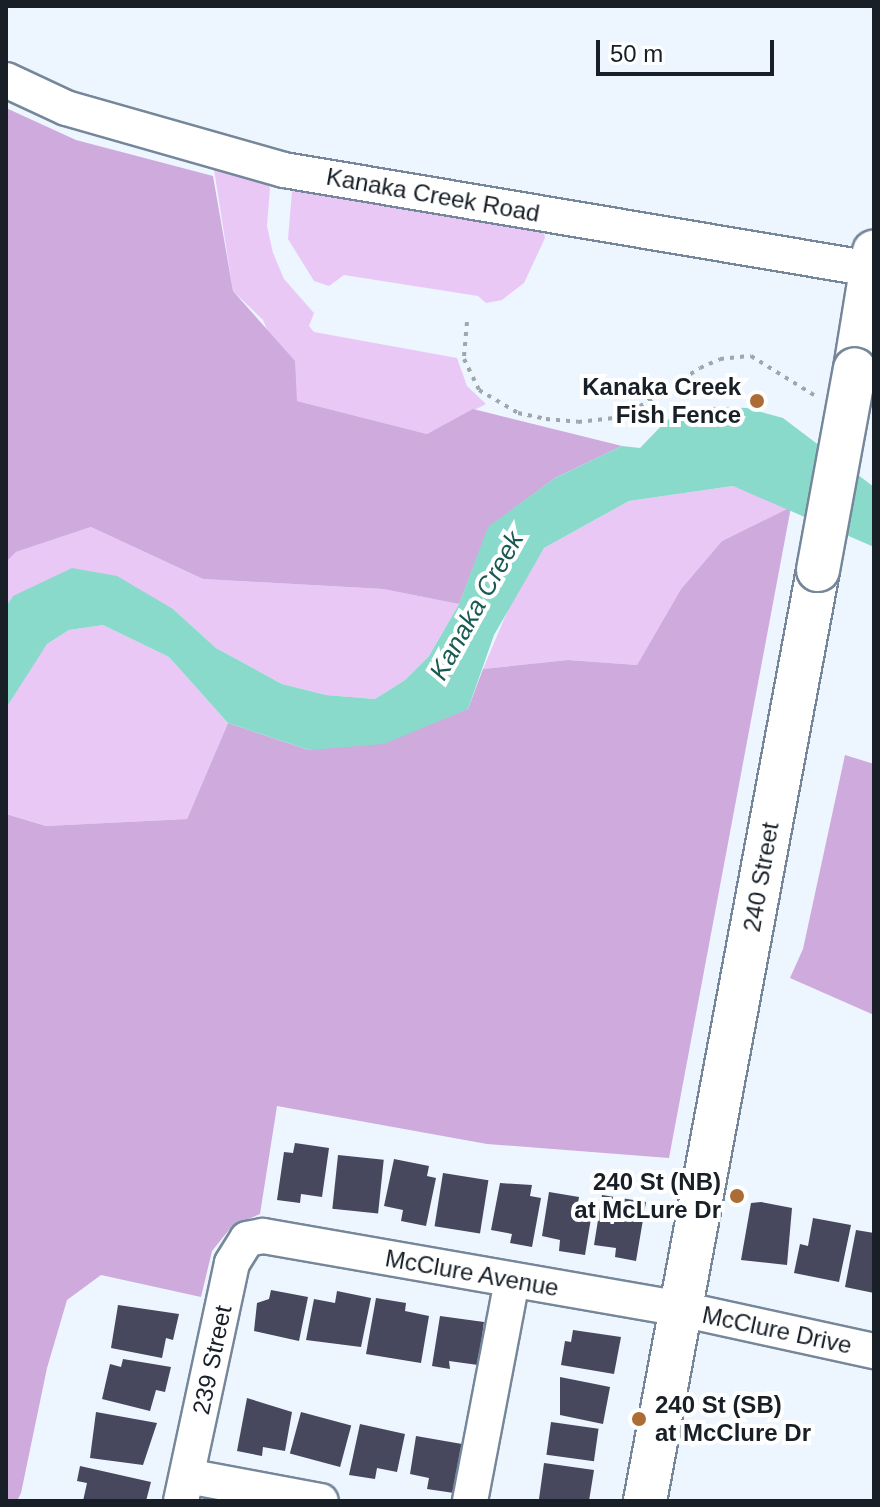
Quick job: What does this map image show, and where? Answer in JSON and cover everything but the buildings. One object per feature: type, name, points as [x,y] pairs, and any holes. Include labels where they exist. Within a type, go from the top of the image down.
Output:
[{"type":"main road","name":"240 Street","points":[[645,1501],[855,369],[872,260]]},
{"type":"street","name":"Kanaka Creek Road","points":[[6,80],[66,108],[284,170],[872,260]]},
{"type":"street","name":"McClure Avenue","points":[[263,1236],[681,1309]]},
{"type":"street","name":"239 Street","points":[[184,1488],[232,1263],[247,1239],[263,1236]]},
{"type":"street","points":[[470,1501],[512,1280]]},
{"type":"street","name":"McClure Drive","points":[[681,1309],[874,1351]]},
{"type":"street","points":[[184,1488],[321,1501]]},
{"type":"path","points":[[467,322],[464,359],[472,380],[489,398],[518,413],[578,422],[623,417],[700,368],[720,359],[751,356],[830,405]]},
{"type":"shaded area","points":[[6,108],[76,140],[213,176],[233,291],[295,361],[297,401],[427,434],[473,409],[622,446],[555,478],[489,527],[459,604],[383,589],[203,579],[91,527],[16,552],[6,562]]},
{"type":"shaded area","points":[[213,163],[262,177],[270,188],[267,226],[273,253],[284,279],[314,313],[309,326],[314,332],[457,358],[467,386],[486,404],[427,434],[297,401],[263,320],[233,291]]},
{"type":"shaded area","points":[[292,191],[417,207],[544,231],[545,238],[524,283],[502,300],[486,303],[478,296],[344,275],[329,286],[314,281],[288,239]]},
{"type":"shaded area","points":[[733,486],[791,507],[722,541],[681,589],[637,665],[568,660],[483,669],[518,586],[544,548],[629,501]]},
{"type":"shaded area","points":[[791,507],[669,1158],[487,1144],[277,1106],[260,1214],[232,1226],[212,1251],[201,1297],[101,1275],[67,1300],[47,1368],[21,1493],[17,1501],[6,1501],[6,814],[46,826],[187,819],[228,723],[309,750],[468,709],[483,669],[568,660],[637,665],[681,589],[722,541]]},
{"type":"shaded area","points":[[91,527],[203,579],[383,589],[459,604],[429,656],[405,680],[375,699],[326,695],[282,684],[216,648],[173,609],[13,596],[6,606],[6,562],[16,552]]},
{"type":"shaded area","points":[[103,625],[169,657],[228,723],[187,819],[46,826],[6,814],[6,708],[12,695],[47,644],[69,630]]},
{"type":"shaded area","points":[[845,755],[874,764],[874,1015],[790,978],[803,949]]},
{"type":"water","name":"Kanaka Creek","points":[[714,407],[747,408],[783,418],[874,487],[874,547],[733,486],[629,501],[544,548],[494,635],[468,709],[384,744],[309,750],[228,723],[169,657],[103,625],[69,630],[47,644],[6,708],[6,606],[13,596],[72,568],[117,576],[173,609],[216,648],[282,684],[326,695],[375,699],[405,680],[429,656],[459,604],[488,527],[555,478],[622,446],[640,448],[667,420]]},
{"type":"place","name":"Kanaka Creek Fish Fence","points":[[757,401]]},
{"type":"place","name":"240 St (NB) at McLure Dr","points":[[737,1196]]},
{"type":"place","name":"240 St (SB) at McClure Dr","points":[[639,1419]]}]
